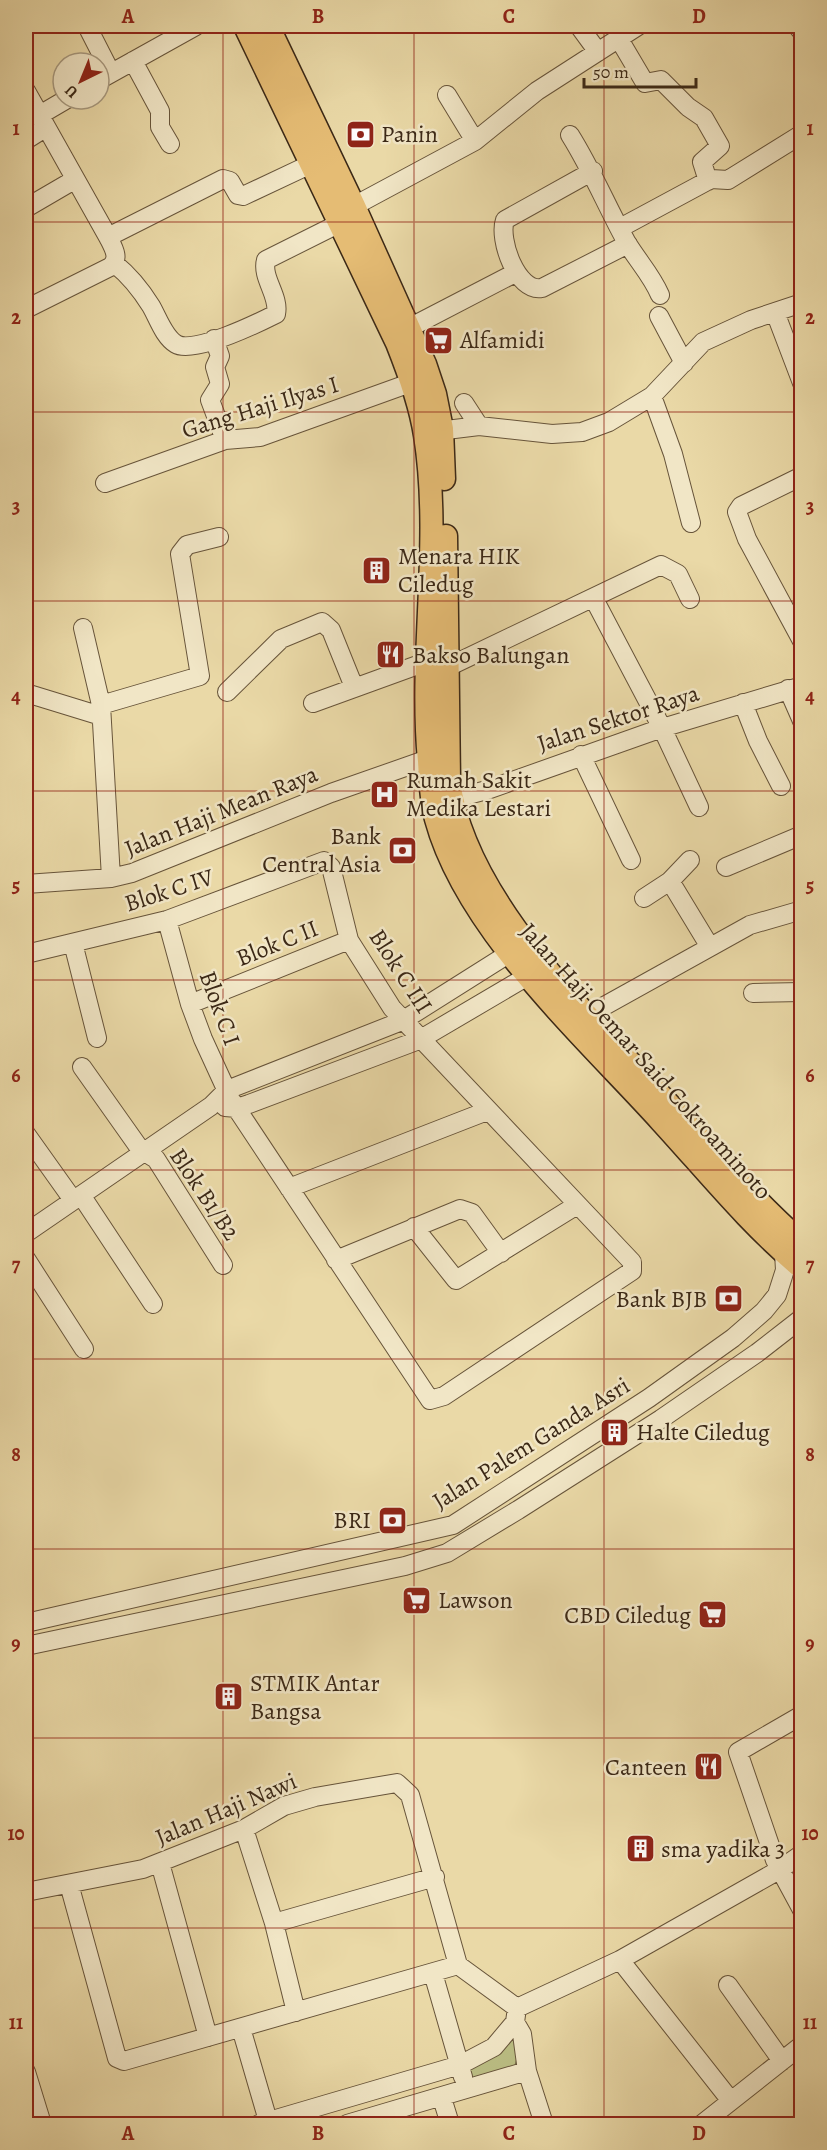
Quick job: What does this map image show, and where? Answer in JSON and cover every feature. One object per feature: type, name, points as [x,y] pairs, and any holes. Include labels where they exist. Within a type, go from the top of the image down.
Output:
[{"type":"main road","name":"Jalan Haji Oemar Said Cokroaminoto","points":[[245,26],[283,81],[347,214],[409,328],[433,431],[437,665],[452,799],[473,858],[502,909],[517,948]]},
{"type":"main road","name":"Jalan Haji Oemar Said Cokroaminoto","points":[[268,26],[283,81],[311,164],[347,214],[397,343],[421,379]]},
{"type":"main road","name":"Jalan Haji Oemar Said Cokroaminoto","points":[[437,665],[428,759],[436,819],[452,858],[488,923],[517,948],[796,1255]]},
{"type":"main road","name":"Jalan Haji Oemar Said Cokroaminoto","points":[[537,970],[588,1015],[784,1228],[796,1255]]},
{"type":"street","points":[[87,26],[96,51]]},
{"type":"street","points":[[111,74],[196,26]]},
{"type":"street","points":[[579,26],[598,52]]},
{"type":"street","points":[[115,264],[141,291],[173,342],[187,346],[238,332],[276,314],[278,307],[264,267],[266,260],[475,141],[537,91],[638,26]]},
{"type":"street","points":[[797,26],[801,32]]},
{"type":"street","points":[[620,39],[645,83],[661,80],[688,107],[706,120],[720,146],[702,162],[708,181]]},
{"type":"street","points":[[133,61],[160,111],[160,127],[170,144]]},
{"type":"street","points":[[26,91],[108,237],[116,256],[115,264]]},
{"type":"street","points":[[447,95],[475,141]]},
{"type":"street","points":[[26,140],[54,111]]},
{"type":"street","points":[[592,171],[505,220],[504,232],[515,273],[531,287],[542,288],[708,181],[716,178],[728,180],[801,134]]},
{"type":"street","points":[[570,135],[592,171],[624,236],[654,281],[660,295]]},
{"type":"street","points":[[108,237],[223,179],[230,181],[238,195],[243,196],[311,164]]},
{"type":"street","points":[[26,208],[74,180]]},
{"type":"street","points":[[26,309],[115,264]]},
{"type":"street","points":[[409,328],[515,273]]},
{"type":"street","points":[[433,431],[478,426],[552,434],[582,432],[609,422],[651,396],[703,342],[801,303]]},
{"type":"street","points":[[774,312],[801,383]]},
{"type":"street","points":[[659,316],[684,363]]},
{"type":"street","points":[[214,339],[220,356],[215,368],[220,384],[210,400],[225,440]]},
{"type":"street","name":"Gang Haji Ilyas I","points":[[105,483],[225,440],[260,438],[421,379]]},
{"type":"street","points":[[651,396],[673,454],[691,524]]},
{"type":"street","points":[[465,403],[478,426]]},
{"type":"street","points":[[801,476],[741,506],[737,512],[747,539],[801,641]]},
{"type":"street","points":[[26,693],[101,710],[200,676],[180,554],[187,545],[219,537]]},
{"type":"street","points":[[313,703],[354,687],[437,665],[594,599],[661,565],[678,574],[690,599]]},
{"type":"street","points":[[594,599],[662,728],[699,807]]},
{"type":"street","points":[[227,692],[281,639],[322,622],[332,630],[354,687]]},
{"type":"street","points":[[83,628],[101,710],[111,878]]},
{"type":"street","points":[[795,688],[801,721]]},
{"type":"street","name":"Jalan Sektor Raya","points":[[452,799],[488,790],[662,728],[795,688]]},
{"type":"street","points":[[743,703],[758,741],[781,786]]},
{"type":"street","points":[[581,755],[631,860]]},
{"type":"street","name":"Jalan Haji Mean Raya","points":[[26,884],[111,878],[132,873],[331,793],[428,759]]},
{"type":"street","points":[[726,867],[801,836]]},
{"type":"street","points":[[644,898],[670,881],[690,860]]},
{"type":"street","name":"Blok C IV","points":[[26,954],[167,920],[324,861]]},
{"type":"street","name":"Blok C III","points":[[324,861],[331,867],[349,940],[402,1021],[577,1205]]},
{"type":"street","points":[[670,881],[710,946]]},
{"type":"street","points":[[588,1015],[750,925],[801,910]]},
{"type":"street","name":"Blok C I","points":[[167,920],[190,1004],[227,1090],[336,1260],[430,1400],[444,1396],[632,1271],[632,1262],[577,1205]]},
{"type":"street","name":"Blok C II","points":[[190,1004],[349,940]]},
{"type":"street","points":[[73,943],[98,1038]]},
{"type":"street","points":[[26,1233],[211,1106],[227,1090],[402,1021],[517,948]]},
{"type":"street","points":[[211,1106],[237,1108],[419,1040],[537,970]]},
{"type":"street","points":[[753,993],[801,992]]},
{"type":"street","name":"Blok B1/B2","points":[[82,1067],[140,1149],[156,1160],[223,1265]]},
{"type":"street","points":[[289,1188],[487,1111]]},
{"type":"street","points":[[26,1134],[77,1197],[153,1304]]},
{"type":"street","points":[[414,1227],[456,1280],[577,1205]]},
{"type":"street","points":[[336,1260],[456,1210],[468,1210],[501,1253]]},
{"type":"street","name":"Jalan Palem Ganda Asri","points":[[26,1623],[453,1525],[649,1398],[726,1343],[764,1311],[777,1295],[796,1255]]},
{"type":"street","points":[[26,1259],[84,1348]]},
{"type":"street","name":"Jalan Palem Ganda Asri","points":[[26,1646],[405,1566],[447,1553],[661,1419],[757,1353],[801,1318]]},
{"type":"street","points":[[649,1398],[661,1419]]},
{"type":"street","points":[[801,1715],[738,1752],[779,1870],[801,1910]]},
{"type":"street","name":"Jalan Haji Nawi","points":[[26,1892],[160,1863],[244,1829],[284,1806],[315,1797],[398,1783],[410,1795],[458,1965]]},
{"type":"street","points":[[244,1829],[274,1923],[296,2012]]},
{"type":"street","points":[[241,2028],[265,2124],[459,2066],[494,2047],[516,2015],[620,1960],[779,1870],[801,1854]]},
{"type":"street","points":[[160,1863],[208,2037]]},
{"type":"street","points":[[274,1923],[435,1877]]},
{"type":"street","points":[[69,1884],[117,2058],[124,2061],[458,1965],[516,2015],[522,2034],[527,2071],[544,2124]]},
{"type":"street","points":[[620,1960],[731,2101]]},
{"type":"street","points":[[433,1973],[466,2090]]},
{"type":"street","points":[[728,1985],[782,2061]]},
{"type":"street","points":[[702,2124],[801,2045]]},
{"type":"street","points":[[347,2124],[442,2098],[527,2071]]},
{"type":"street","points":[[26,2072],[42,2124]]},
{"type":"street","points":[[442,2098],[450,2124]]},
{"type":"green space","points":[[513,2028],[520,2049],[513,2073],[468,2088],[461,2066]]},
{"type":"place","name":"Panin","points":[[360,134]]},
{"type":"place","name":"Alfamidi","points":[[439,340]]},
{"type":"place","name":"Menara HIK Ciledug","points":[[377,570]]},
{"type":"place","name":"Bakso Balungan","points":[[391,655]]},
{"type":"place","name":"Rumah Sakit Medika Lestari","points":[[385,794]]},
{"type":"place","name":"Bank Central Asia","points":[[402,850]]},
{"type":"place","name":"Bank BJB","points":[[728,1299]]},
{"type":"place","name":"Halte Ciledug","points":[[615,1432]]},
{"type":"place","name":"BRI","points":[[392,1520]]},
{"type":"place","name":"Lawson","points":[[417,1600]]},
{"type":"place","name":"CBD Ciledug","points":[[712,1615]]},
{"type":"place","name":"STMIK Antar Bangsa","points":[[229,1697]]},
{"type":"place","name":"Canteen","points":[[708,1767]]},
{"type":"place","name":"sma yadika 3","points":[[640,1849]]}]
